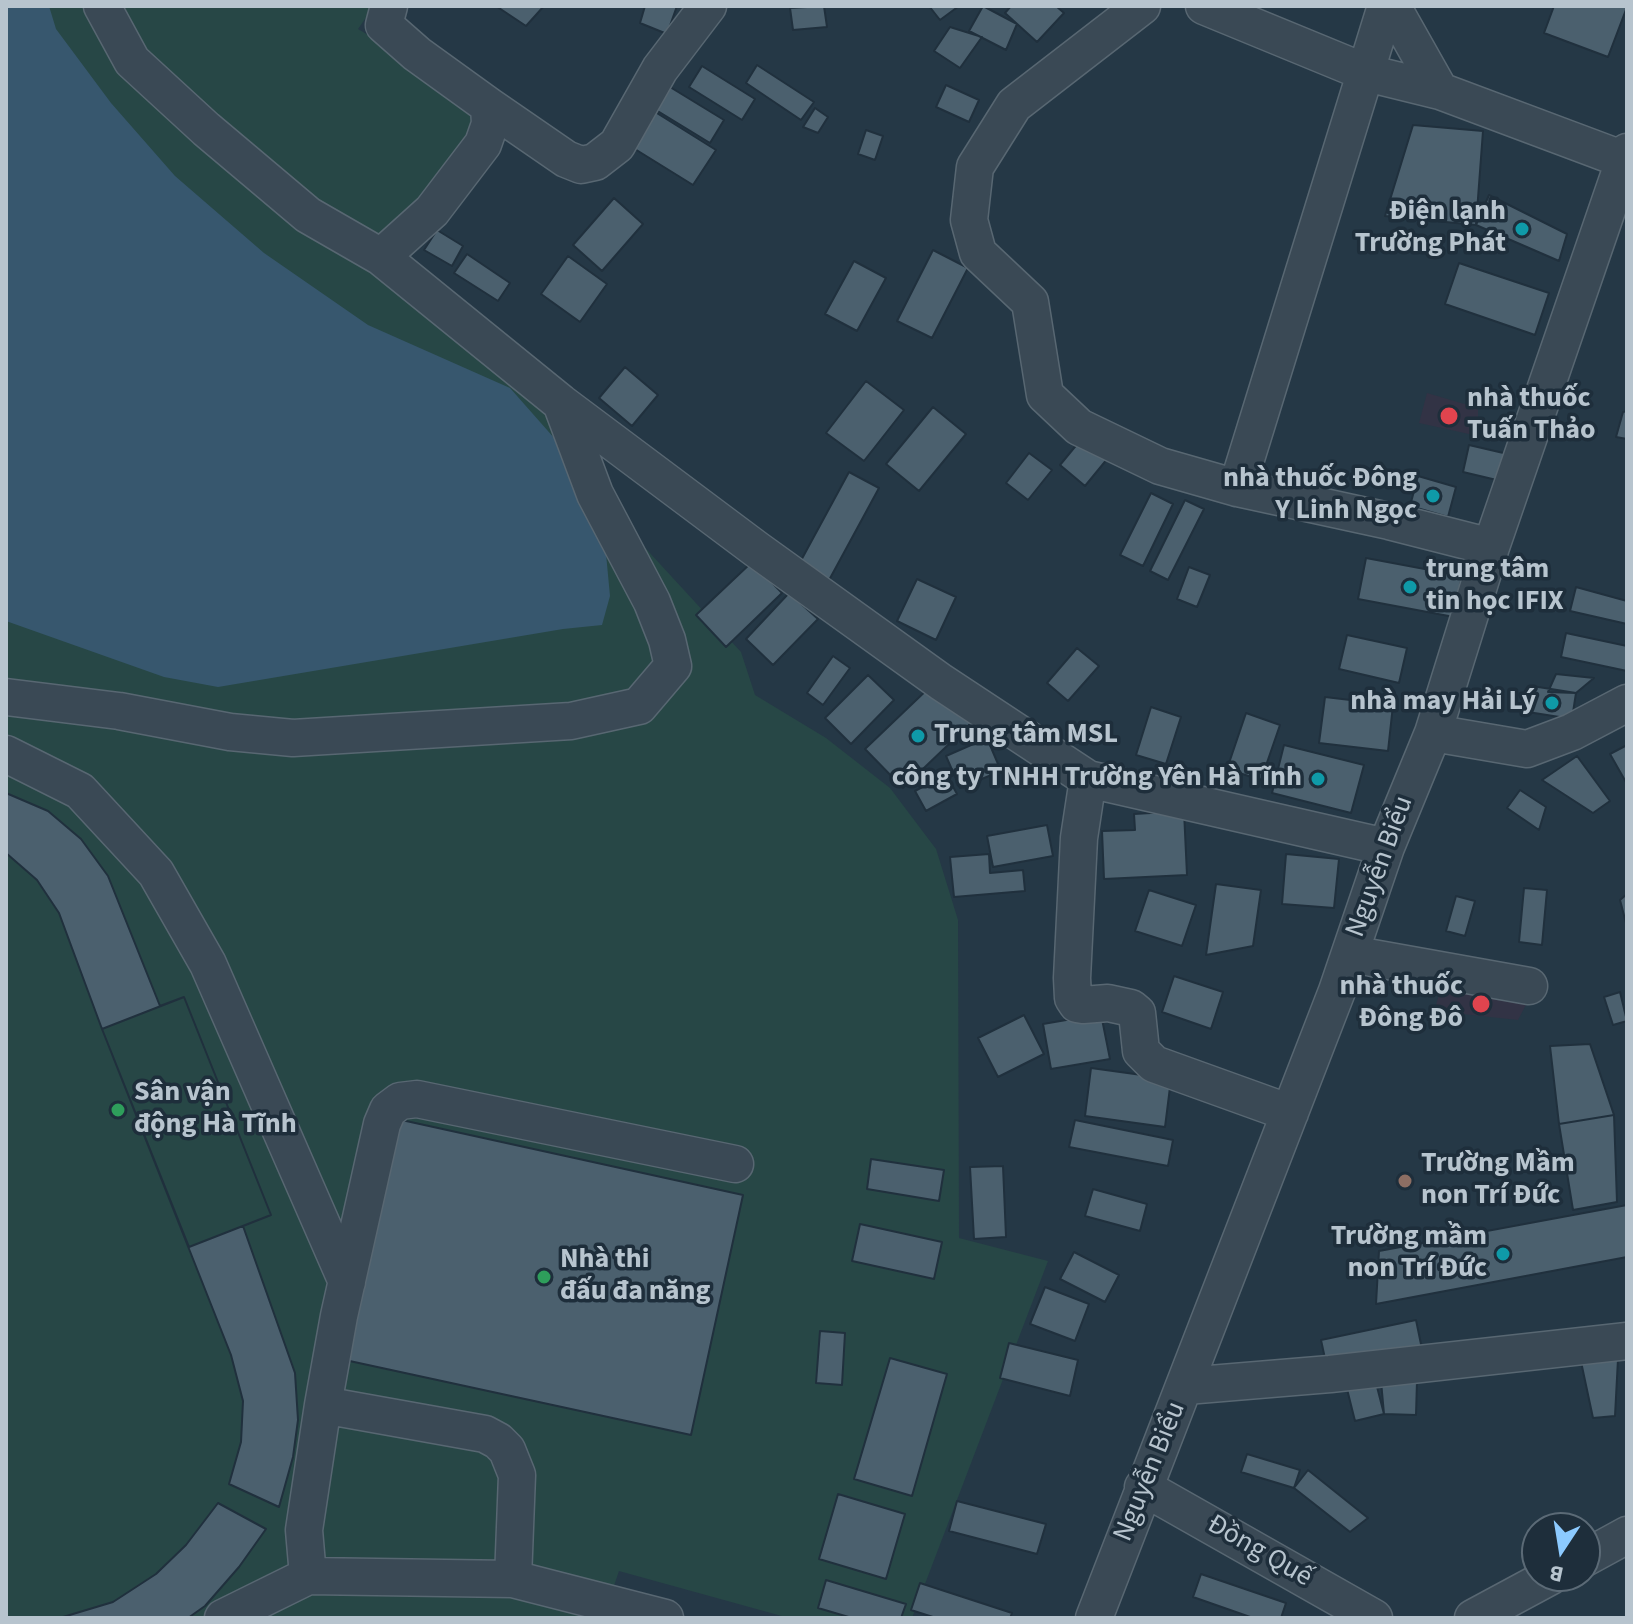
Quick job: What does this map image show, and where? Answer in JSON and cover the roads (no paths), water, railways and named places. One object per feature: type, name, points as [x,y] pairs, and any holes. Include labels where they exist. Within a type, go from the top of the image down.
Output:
[{"type":"street","points":[[102,6],[132,61],[206,129],[308,215],[381,257],[561,403],[756,549],[916,664],[1088,779],[1386,847]]},
{"type":"street","points":[[389,6],[384,25],[390,31],[489,106],[566,159],[581,165],[595,162],[617,145],[660,69],[708,6]]},
{"type":"street","points":[[1142,6],[1014,105],[975,167],[969,220],[978,253],[1030,302],[1045,395],[1079,427],[1160,466],[1237,488],[1491,547]]},
{"type":"street","points":[[1204,6],[1367,73],[1440,91],[1626,158]]},
{"type":"street","points":[[1237,488],[1389,6]]},
{"type":"street","points":[[1389,6],[1440,91]]},
{"type":"street","points":[[381,257],[432,211],[483,144],[490,124],[489,106]]},
{"type":"street","name":"Nguyễn Biểu","points":[[1094,1618],[1290,1113],[1350,954],[1386,847],[1433,733],[1491,547],[1626,158]]},
{"type":"street","points":[[6,697],[119,711],[230,732],[293,738],[571,721],[639,706],[673,666],[667,640],[652,602],[595,494],[561,403]]},
{"type":"street","points":[[1433,733],[1527,749],[1572,732],[1627,703]]},
{"type":"street","points":[[6,754],[80,791],[156,873],[208,964],[347,1282]]},
{"type":"street","points":[[1088,779],[1079,838],[1073,998],[1077,1004],[1108,1003],[1131,1008],[1137,1013],[1141,1051],[1154,1064],[1290,1113]]},
{"type":"street","points":[[1350,954],[1529,986]]},
{"type":"street","points":[[308,1576],[304,1530],[323,1405],[347,1282],[382,1124],[388,1110],[400,1101],[417,1099],[735,1164]]},
{"type":"street","points":[[1186,1386],[1330,1374],[1627,1341]]},
{"type":"street","points":[[323,1405],[485,1434],[498,1441],[507,1450],[517,1475],[513,1579]]},
{"type":"street","name":"Đồng Quế","points":[[1143,1487],[1374,1618]]},
{"type":"street","points":[[1601,1549],[1627,1535]]},
{"type":"street","points":[[223,1618],[308,1576],[513,1579],[618,1612],[665,1618]]},
{"type":"street","points":[[1473,1618],[1521,1592]]},
{"type":"place","name":"Điện lạnh Trường Phát","points":[[1522,229]]},
{"type":"place","name":"nhà thuốc Tuấn Thảo","points":[[1449,416]]},
{"type":"place","name":"nhà thuốc Đông Y Linh Ngọc","points":[[1433,496]]},
{"type":"place","name":"trung tâm tin học IFIX","points":[[1410,587]]},
{"type":"place","name":"nhà may Hải Lý","points":[[1552,703]]},
{"type":"place","name":"Trung tâm MSL","points":[[918,736]]},
{"type":"place","name":"công ty TNHH Trường Yên Hà Tĩnh","points":[[1318,779]]},
{"type":"place","name":"nhà thuốc Đông Đô","points":[[1481,1004]]},
{"type":"place","name":"Sân vận động Hà Tĩnh","points":[[118,1110]]},
{"type":"place","name":"Trường Mầm non Trí Đức","points":[[1405,1181]]},
{"type":"place","name":"Trường mầm non Trí Đức","points":[[1503,1254]]},
{"type":"place","name":"Nhà thi đấu đa năng","points":[[544,1277]]}]
